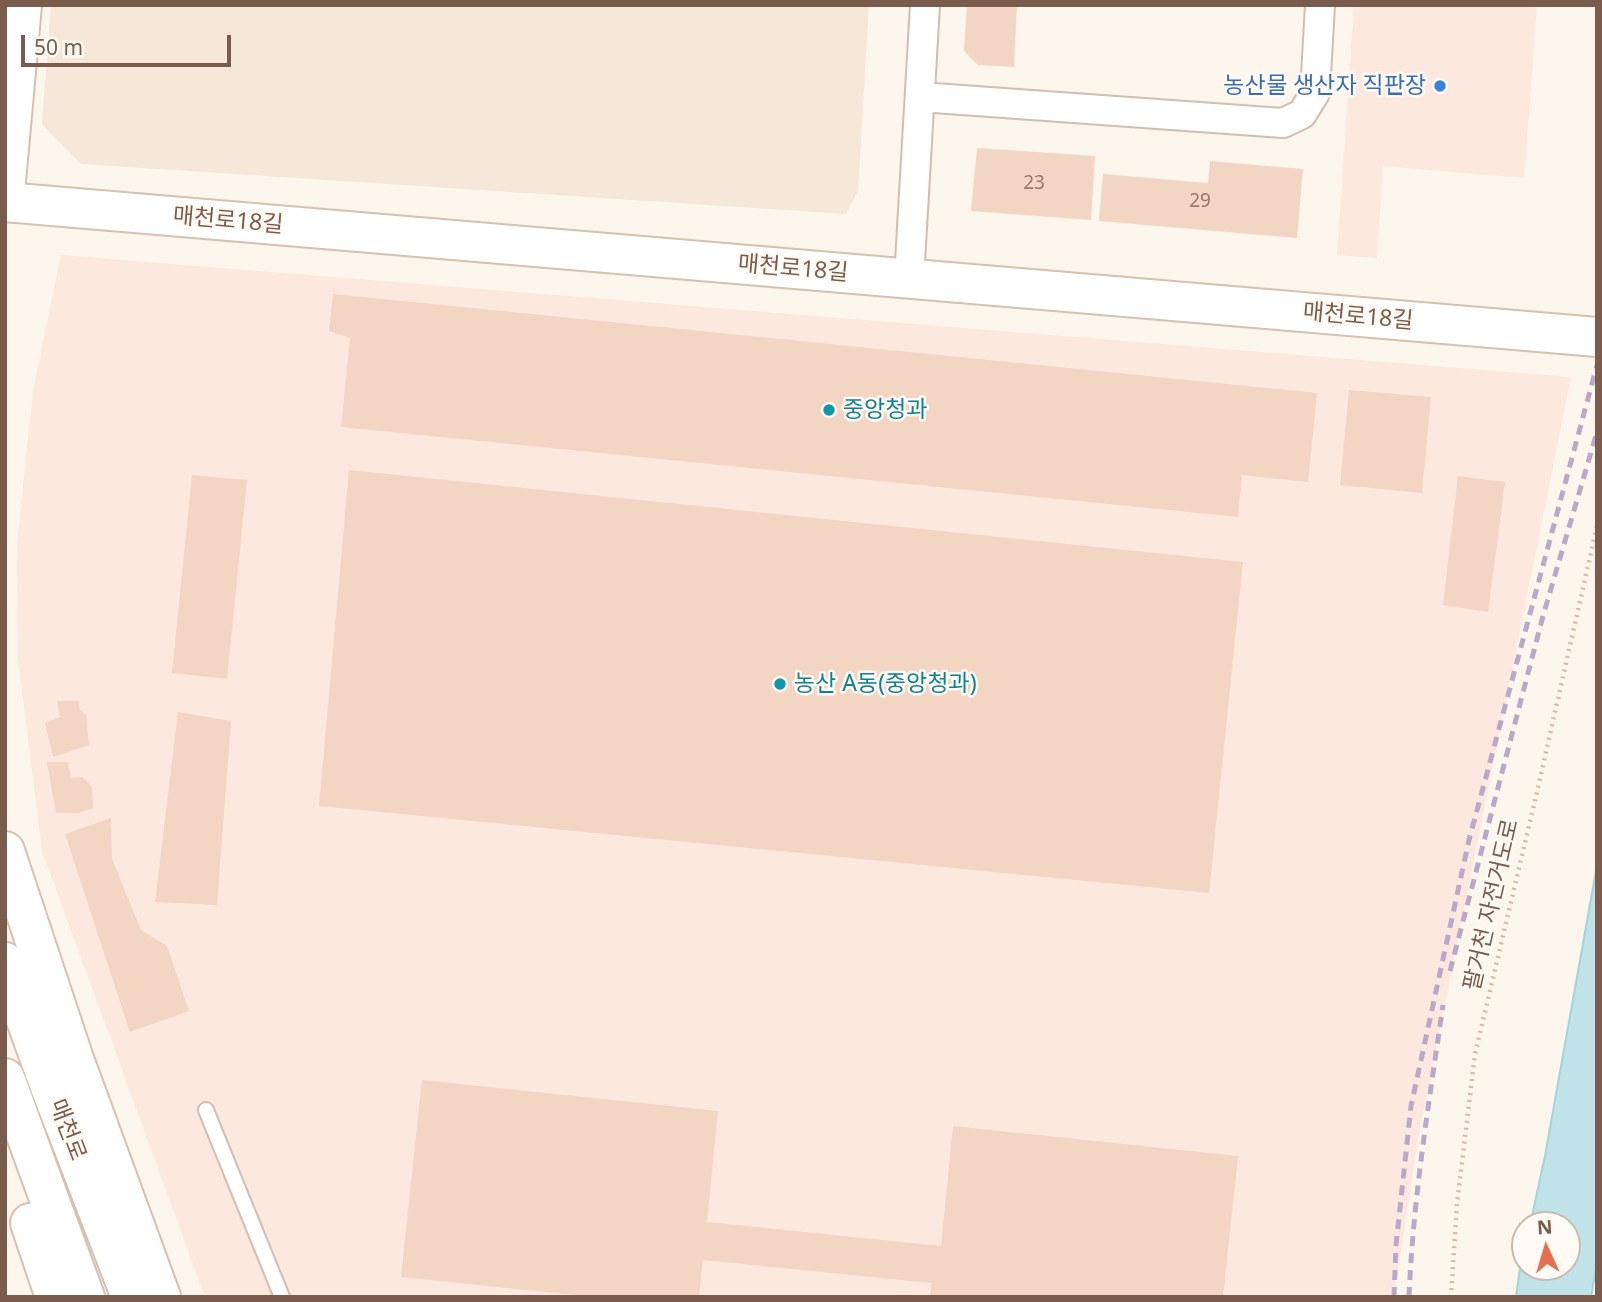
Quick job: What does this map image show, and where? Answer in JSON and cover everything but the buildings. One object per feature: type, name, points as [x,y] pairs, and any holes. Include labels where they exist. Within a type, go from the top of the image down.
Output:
[{"type":"main road","points":[[5,192],[22,5]]},
{"type":"main road","name":"매천로18길","points":[[5,202],[1589,337]]},
{"type":"main road","points":[[5,851],[153,1294]]},
{"type":"main road","name":"매천로","points":[[5,962],[49,1084],[153,1294]]},
{"type":"main road","name":"매천로","points":[[5,1078],[85,1297]]},
{"type":"main road","points":[[5,1152],[55,1297]]},
{"type":"street","points":[[909,279],[926,5]]},
{"type":"street","points":[[920,97],[1283,123],[1302,114],[1315,93],[1320,5]]},
{"type":"lane","points":[[206,1110],[282,1297]]},
{"type":"path","name":"팔거천 자전거도로","points":[[1451,1297],[1457,1205],[1475,1054],[1597,526]]},
{"type":"shaded area","points":[[51,5],[869,5],[858,191],[846,214],[81,164],[42,124]]},
{"type":"shaded area","name":"농산물 생산자 직판장","points":[[1354,5],[1537,5],[1524,178],[1383,166],[1377,258],[1337,255]]},
{"type":"shaded area","points":[[61,255],[1571,377],[1419,1133],[1394,1297],[205,1297],[42,851],[18,660],[17,544],[33,391]]},
{"type":"water","points":[[1597,865],[1597,1262],[1591,1297],[1516,1297],[1518,1281],[1581,1281],[1581,1211],[1533,1211]]},
{"type":"railway","points":[[1394,1297],[1396,1245],[1411,1106],[1469,840],[1597,365]]},
{"type":"railway","points":[[1450,971],[1543,616],[1597,432]]},
{"type":"railway","points":[[1409,1297],[1418,1187],[1443,1005]]},
{"type":"place","name":"농산물 생산자 직판장","points":[[1440,86]]},
{"type":"place","name":"중앙청과","points":[[829,410]]},
{"type":"place","name":"농산 A동(중앙청과)","points":[[780,684]]}]
